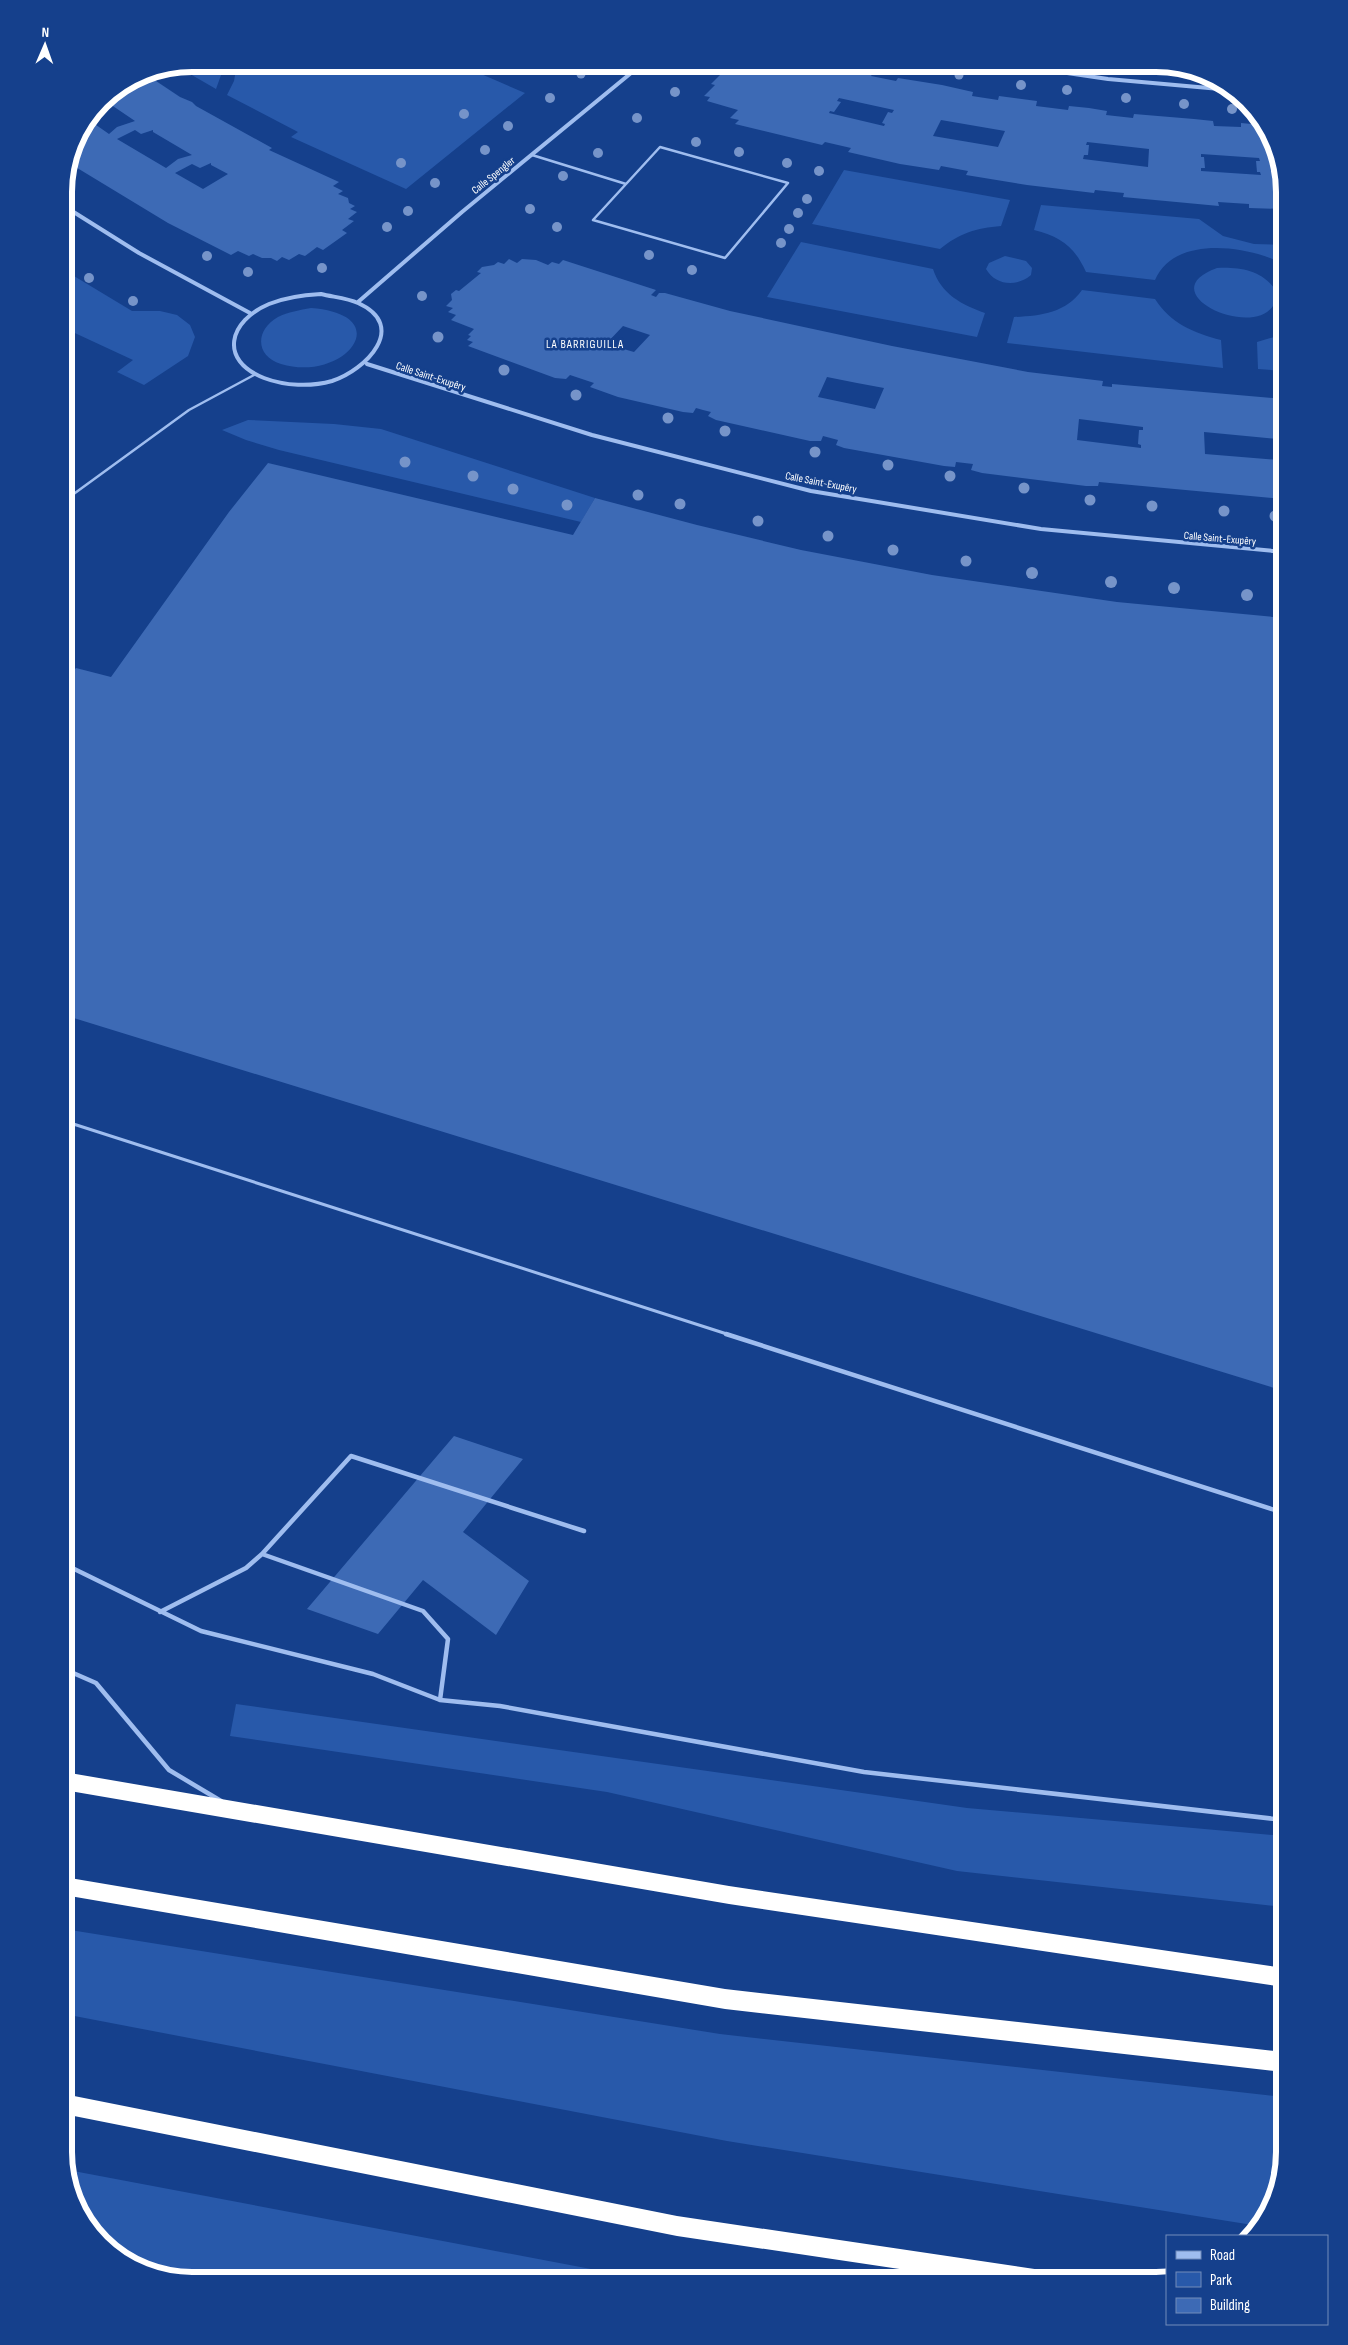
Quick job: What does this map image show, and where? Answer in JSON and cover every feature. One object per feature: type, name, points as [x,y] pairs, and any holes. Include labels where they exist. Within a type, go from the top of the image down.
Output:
[{"type":"highway","points":[[72,1782],[729,1895],[1276,1977]]},
{"type":"highway","points":[[72,1887],[725,1999],[1276,2061]]},
{"type":"highway","points":[[72,2106],[677,2226],[987,2272]]},
{"type":"street","name":"Calle Spengler","points":[[358,302],[424,244],[631,73]]},
{"type":"street","points":[[1067,73],[1108,79],[1214,88]]},
{"type":"street","points":[[73,212],[139,253],[250,314]]},
{"type":"street","points":[[300,295],[331,295],[358,302],[375,314],[383,330],[380,348],[367,364],[342,378],[312,384],[281,384],[254,375],[239,362],[232,347],[236,330],[250,314],[281,299],[300,295]]},
{"type":"street","name":"Calle Saint-Exupêry","points":[[367,364],[592,434],[811,491],[1041,529],[1276,552]]},
{"type":"lane","points":[[660,147],[788,183],[725,258],[593,220],[626,184],[660,147]]},
{"type":"lane","points":[[532,154],[626,184]]},
{"type":"lane","points":[[73,495],[188,410],[254,375]]},
{"type":"lane","points":[[73,1124],[1276,1510]]},
{"type":"lane","points":[[160,1612],[246,1568],[262,1554],[351,1456],[584,1531]]},
{"type":"lane","points":[[262,1554],[423,1611],[448,1639],[440,1700]]},
{"type":"lane","points":[[72,1568],[201,1631],[373,1674],[440,1700],[500,1706],[864,1772],[1276,1819]]},
{"type":"lane","points":[[72,1673],[96,1683],[169,1770],[238,1811]]},
{"type":"green space","points":[[188,73],[222,73],[216,89]]},
{"type":"green space","points":[[235,73],[479,73],[525,93],[406,189],[291,137],[298,132],[227,95],[234,81]]},
{"type":"green space","points":[[844,170],[1010,200],[1001,226],[969,232],[954,239],[940,249],[812,224]]},
{"type":"green space","points":[[1041,205],[1199,219],[1223,236],[1254,244],[1276,245],[1276,261],[1252,252],[1214,248],[1195,250],[1179,256],[1165,265],[1155,280],[1086,272],[1077,255],[1066,244],[1052,236],[1034,230]]},
{"type":"green space","points":[[801,242],[933,269],[947,292],[968,306],[985,313],[977,337],[767,297]]},
{"type":"green space","points":[[1005,256],[1026,261],[1032,268],[1031,275],[1019,282],[1013,283],[1001,282],[995,279],[986,269],[989,263]]},
{"type":"green space","points":[[1217,268],[1242,269],[1258,274],[1265,279],[1276,291],[1276,295],[1271,309],[1256,317],[1237,317],[1218,312],[1202,303],[1194,291],[1198,279]]},
{"type":"green space","points":[[73,275],[132,311],[160,311],[177,315],[190,325],[195,337],[188,356],[144,385],[117,372],[133,360],[73,332]]},
{"type":"green space","points":[[1082,290],[1155,299],[1175,321],[1201,334],[1221,340],[1223,368],[1007,343],[1014,317],[1052,312],[1068,304]]},
{"type":"green space","points":[[311,308],[338,313],[352,322],[357,334],[353,346],[341,356],[325,364],[304,367],[281,364],[266,355],[261,342],[262,335],[270,322],[294,311]]},
{"type":"green space","points":[[1276,336],[1276,370],[1258,369],[1257,342]]},
{"type":"green space","points":[[248,420],[334,424],[381,429],[595,498],[581,522],[279,450],[222,430]]},
{"type":"green space","points":[[236,1704],[967,1808],[1276,1835],[1276,1906],[957,1871],[607,1792],[230,1736]]},
{"type":"green space","points":[[72,1930],[720,2034],[1276,2096],[1276,2152],[1274,2168],[1266,2198],[1251,2225],[727,2141],[72,2016]]},
{"type":"green space","points":[[74,2171],[606,2272],[185,2272],[169,2270],[140,2260],[113,2243],[102,2232],[85,2205],[79,2191]]},
{"type":"building","points":[[722,73],[873,73],[871,76],[896,81],[898,78],[973,92],[972,96],[998,100],[999,96],[1037,101],[1036,106],[1068,110],[1069,106],[1089,108],[1107,111],[1106,115],[1133,118],[1134,114],[1213,121],[1214,126],[1241,127],[1241,123],[1254,124],[1263,140],[1273,169],[1276,209],[1249,208],[1249,204],[1218,202],[1219,206],[1123,197],[1124,193],[1095,190],[1094,193],[1027,185],[966,175],[968,171],[941,166],[939,170],[900,164],[848,152],[851,148],[825,142],[822,145],[735,124],[739,120],[730,118],[738,110],[707,101],[710,97],[704,96],[715,85],[711,84]],"holes":[[[839,98],[894,110],[892,113],[888,112],[882,123],[885,124],[884,126],[829,113],[830,111],[834,112],[841,102],[837,101]],[[941,120],[1005,131],[998,147],[933,136]],[[1087,142],[1149,149],[1148,167],[1083,159],[1084,155],[1088,155],[1089,145],[1086,145]],[[1201,154],[1259,158],[1260,161],[1256,161],[1257,172],[1260,172],[1261,175],[1201,171],[1201,168],[1205,168],[1204,157],[1201,157]]]},
{"type":"building","points":[[154,80],[180,97],[272,148],[269,150],[339,182],[333,186],[343,191],[338,194],[348,198],[349,203],[355,206],[350,209],[357,212],[348,219],[354,221],[342,230],[347,233],[323,250],[317,247],[305,256],[299,254],[289,260],[282,257],[277,261],[253,254],[249,256],[238,251],[231,255],[168,223],[76,167],[82,147],[94,124],[109,134],[117,127],[135,121],[111,105],[126,93]],"holes":[[[135,130],[141,134],[153,130],[153,132],[192,155],[178,159],[166,168],[117,139]],[[211,163],[211,165],[228,174],[203,189],[175,173],[192,164],[200,168]]]},
{"type":"building","points":[[509,259],[517,263],[522,259],[536,260],[548,265],[552,262],[559,264],[563,260],[656,290],[651,295],[656,297],[659,293],[665,293],[730,311],[892,346],[1028,372],[1103,381],[1102,386],[1112,387],[1112,384],[1276,398],[1276,439],[1204,432],[1205,454],[1276,460],[1276,498],[1099,482],[1098,486],[1086,486],[982,473],[971,470],[973,464],[956,462],[955,467],[944,466],[844,448],[836,445],[838,440],[823,436],[821,441],[810,441],[716,420],[708,416],[711,412],[696,408],[693,413],[683,412],[618,397],[590,387],[594,383],[570,375],[566,379],[555,378],[468,346],[473,342],[467,340],[471,336],[468,335],[474,329],[451,320],[456,315],[448,312],[453,308],[446,306],[452,300],[451,294],[456,290],[459,291],[481,273],[477,272],[482,267],[494,265],[498,262],[504,264]],"holes":[[[623,326],[650,335],[634,352],[606,344]],[[827,377],[884,388],[875,409],[818,397]],[[1079,419],[1143,427],[1143,430],[1139,430],[1138,444],[1141,445],[1141,448],[1077,440]]]},
{"type":"building","points":[[268,463],[573,535],[595,498],[801,550],[932,575],[1117,602],[1276,617],[1276,1389],[73,1018],[73,672],[76,668],[111,677],[229,512]]},
{"type":"building","points":[[454,1436],[523,1459],[463,1532],[529,1581],[496,1635],[423,1580],[378,1634],[307,1609]]},
{"type":"district","name":"LA BARRIGUILLA","points":[[585,344]]}]
